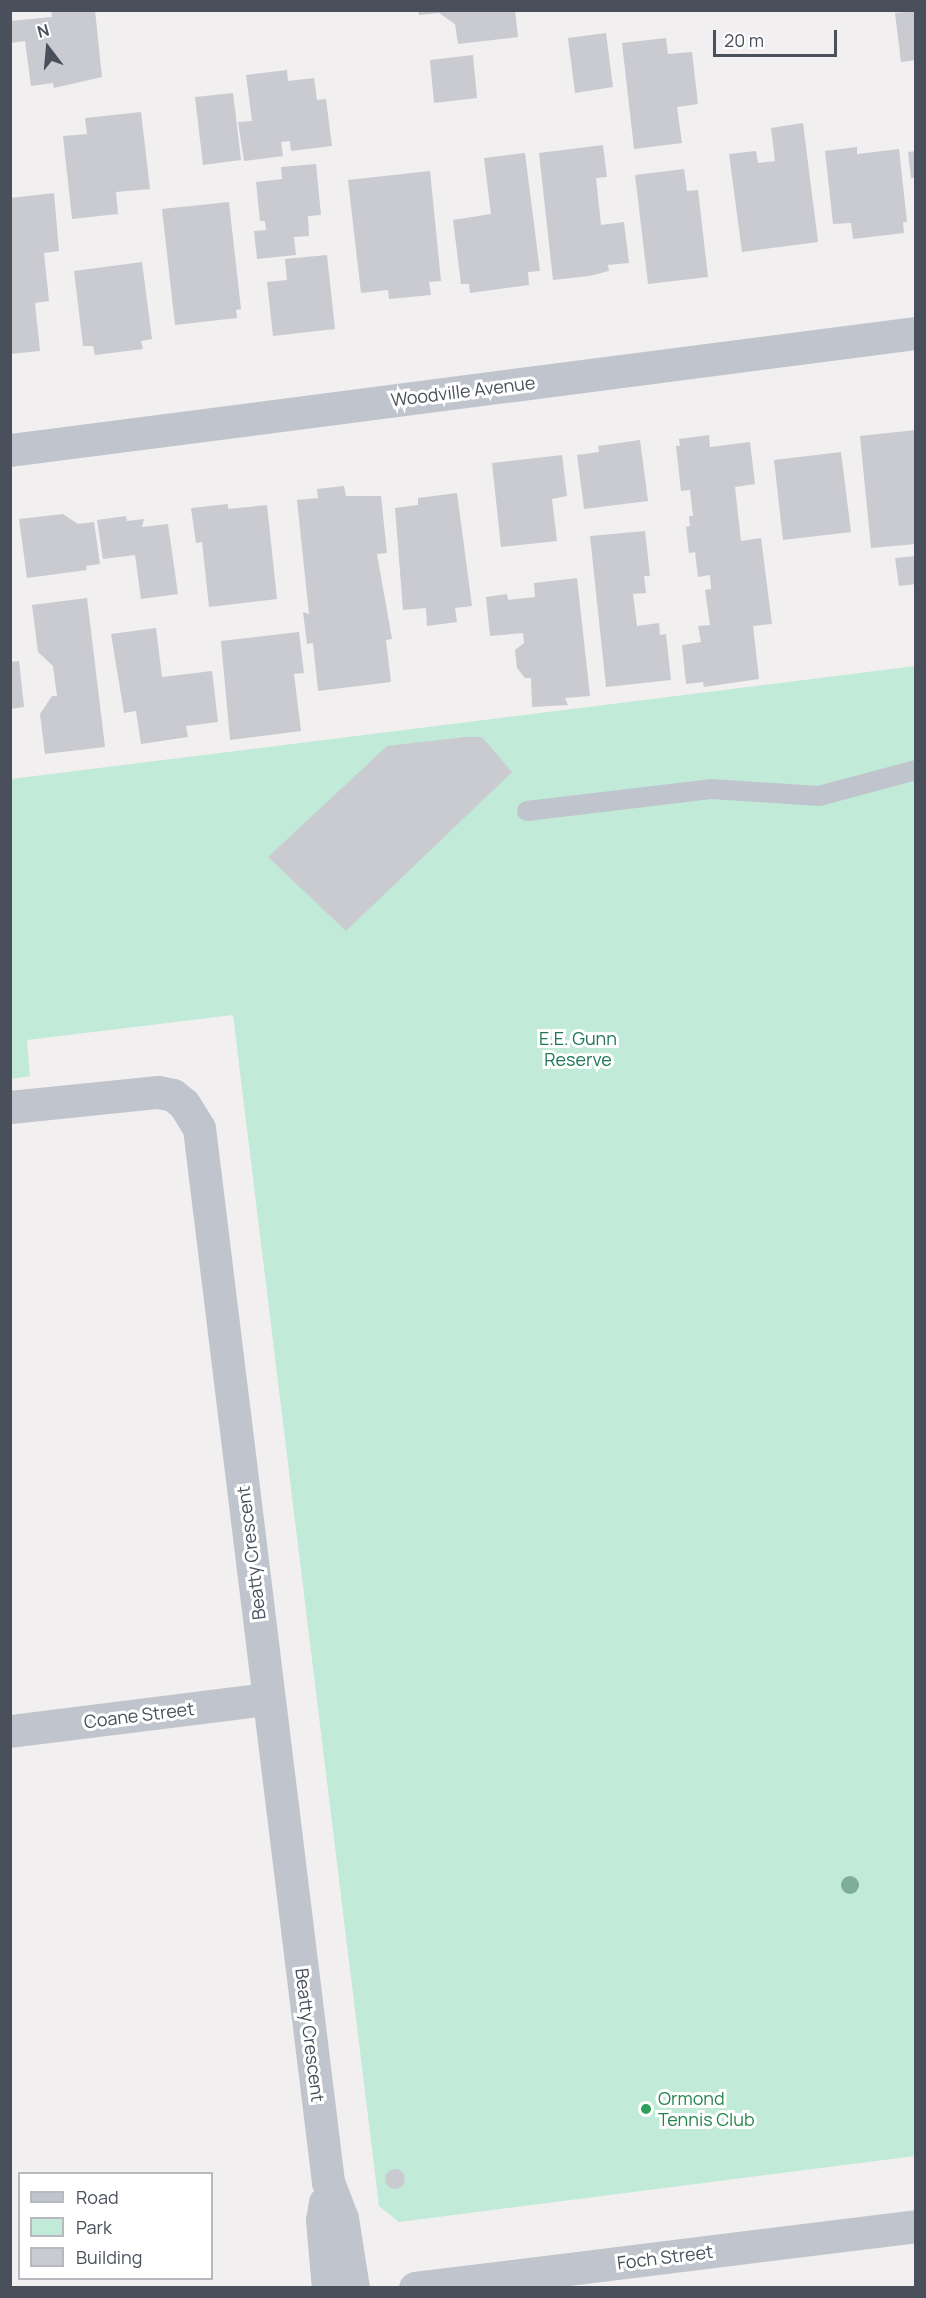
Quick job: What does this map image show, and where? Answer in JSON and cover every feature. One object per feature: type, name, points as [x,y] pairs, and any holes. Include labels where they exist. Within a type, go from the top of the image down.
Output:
[{"type":"street","name":"Woodville Avenue","points":[[10,450],[915,333]]},
{"type":"street","name":"Beatty Crescent","points":[[10,1107],[158,1092],[173,1095],[184,1104],[200,1128],[328,2182],[342,2218],[353,2288]]},
{"type":"street","name":"Coane Street","points":[[10,1731],[268,1699]]},
{"type":"street","name":"Beatty Crescent","points":[[328,2182],[322,2220],[328,2288]]},
{"type":"street","name":"Foch Street","points":[[415,2288],[915,2226]]},
{"type":"lane","points":[[527,811],[711,789],[819,796],[915,770]]},
{"type":"green space","name":"E.E. Gunn Reserve","points":[[915,666],[915,2156],[399,2222],[379,2206],[233,1015],[27,1040],[30,1076],[11,1079],[11,779]]},
{"type":"building","points":[[51,10],[95,10],[102,77],[54,88],[53,83],[31,86],[25,41],[10,43],[10,21],[52,17]]},
{"type":"building","points":[[418,10],[515,10],[518,37],[458,44],[455,24],[439,13],[419,15]]},
{"type":"building","points":[[916,11],[916,60],[901,62],[895,13]]},
{"type":"building","points":[[606,33],[613,87],[575,93],[568,38]]},
{"type":"building","points":[[666,38],[668,54],[692,52],[698,104],[677,107],[682,143],[634,149],[622,43]]},
{"type":"building","points":[[473,55],[477,98],[434,103],[430,60]]},
{"type":"building","points":[[287,70],[288,81],[314,78],[317,100],[326,99],[332,146],[291,151],[290,141],[281,142],[283,156],[244,161],[238,122],[252,121],[246,75]]},
{"type":"building","points":[[233,93],[241,160],[203,165],[195,97]]},
{"type":"building","points":[[141,112],[150,189],[116,192],[118,214],[72,219],[63,136],[87,134],[85,118]]},
{"type":"building","points":[[803,123],[818,242],[742,252],[729,154],[756,151],[758,163],[775,161],[771,128]]},
{"type":"building","points":[[603,145],[607,177],[596,178],[601,225],[624,222],[629,263],[608,265],[609,271],[589,276],[553,280],[539,153]]},
{"type":"building","points":[[857,147],[857,154],[899,149],[907,222],[903,222],[904,233],[853,239],[851,223],[833,224],[825,151]]},
{"type":"building","points":[[916,151],[916,178],[911,178],[908,152]]},
{"type":"building","points":[[525,153],[540,271],[528,272],[529,285],[470,293],[469,284],[461,284],[453,220],[491,214],[484,158]]},
{"type":"building","points":[[316,164],[321,215],[308,216],[309,236],[294,237],[296,255],[257,259],[254,231],[266,230],[265,221],[260,221],[256,182],[282,179],[281,167]]},
{"type":"building","points":[[684,169],[687,191],[698,190],[708,277],[648,284],[635,175]]},
{"type":"building","points":[[430,171],[441,281],[429,282],[431,295],[389,299],[388,290],[361,293],[348,180]]},
{"type":"building","points":[[54,193],[59,251],[44,253],[49,301],[35,303],[40,351],[10,354],[10,198]]},
{"type":"building","points":[[229,202],[241,309],[236,310],[237,318],[175,325],[162,209]]},
{"type":"building","points":[[327,255],[335,329],[273,336],[267,282],[287,280],[285,259]]},
{"type":"building","points":[[142,262],[152,339],[141,341],[143,349],[95,355],[93,346],[83,346],[74,271]]},
{"type":"building","points":[[916,430],[916,544],[871,548],[860,436]]},
{"type":"building","points":[[709,435],[710,447],[750,442],[755,484],[735,487],[741,541],[761,538],[772,624],[753,626],[759,679],[704,687],[703,682],[686,684],[682,645],[701,642],[698,626],[710,625],[705,590],[711,589],[710,575],[698,577],[695,552],[689,553],[686,527],[690,526],[689,516],[693,516],[690,490],[681,491],[676,446],[680,446],[679,439]]},
{"type":"building","points":[[640,440],[648,501],[584,509],[577,455],[599,452],[598,446]]},
{"type":"building","points":[[841,452],[851,532],[783,540],[774,460]]},
{"type":"building","points":[[562,455],[567,496],[552,499],[557,541],[501,547],[492,463]]},
{"type":"building","points":[[344,486],[346,496],[381,496],[387,553],[377,554],[392,639],[386,640],[391,682],[318,691],[313,643],[307,644],[303,612],[309,614],[297,500],[318,498],[317,489]]},
{"type":"building","points":[[457,493],[472,606],[455,608],[457,622],[427,626],[426,608],[403,610],[395,508],[418,505],[418,498]]},
{"type":"building","points":[[228,504],[228,509],[267,505],[277,599],[209,607],[202,542],[196,543],[191,508]]},
{"type":"building","points":[[63,514],[78,524],[94,522],[100,564],[86,566],[87,570],[27,578],[19,519]]},
{"type":"building","points":[[126,516],[127,521],[144,519],[142,527],[168,524],[178,594],[141,599],[135,555],[103,559],[97,520]]},
{"type":"building","points":[[645,531],[650,576],[644,576],[646,593],[633,594],[637,626],[659,623],[660,635],[666,634],[671,680],[606,687],[590,536]]},
{"type":"building","points":[[916,556],[916,584],[899,586],[895,558]]},
{"type":"building","points":[[577,578],[590,696],[565,698],[568,705],[532,707],[531,678],[525,678],[517,668],[515,650],[524,643],[523,633],[490,636],[486,597],[507,594],[508,600],[535,597],[534,583]]},
{"type":"building","points":[[87,598],[105,747],[45,754],[40,714],[52,696],[57,696],[53,666],[38,652],[32,605]]},
{"type":"building","points":[[156,628],[162,677],[212,671],[218,722],[186,726],[188,737],[141,744],[136,711],[124,713],[111,634]]},
{"type":"building","points":[[299,632],[304,673],[294,674],[301,731],[230,740],[221,641]]},
{"type":"building","points":[[19,661],[24,707],[10,709],[10,662]]},
{"type":"building","points":[[482,737],[512,772],[346,931],[268,857],[387,746]]},
{"type":"building","points":[[391,2169],[399,2169],[405,2175],[405,2183],[399,2189],[391,2189],[385,2183],[385,2175]]},
{"type":"place","name":"Ormond Tennis Club","points":[[646,2109]]}]
